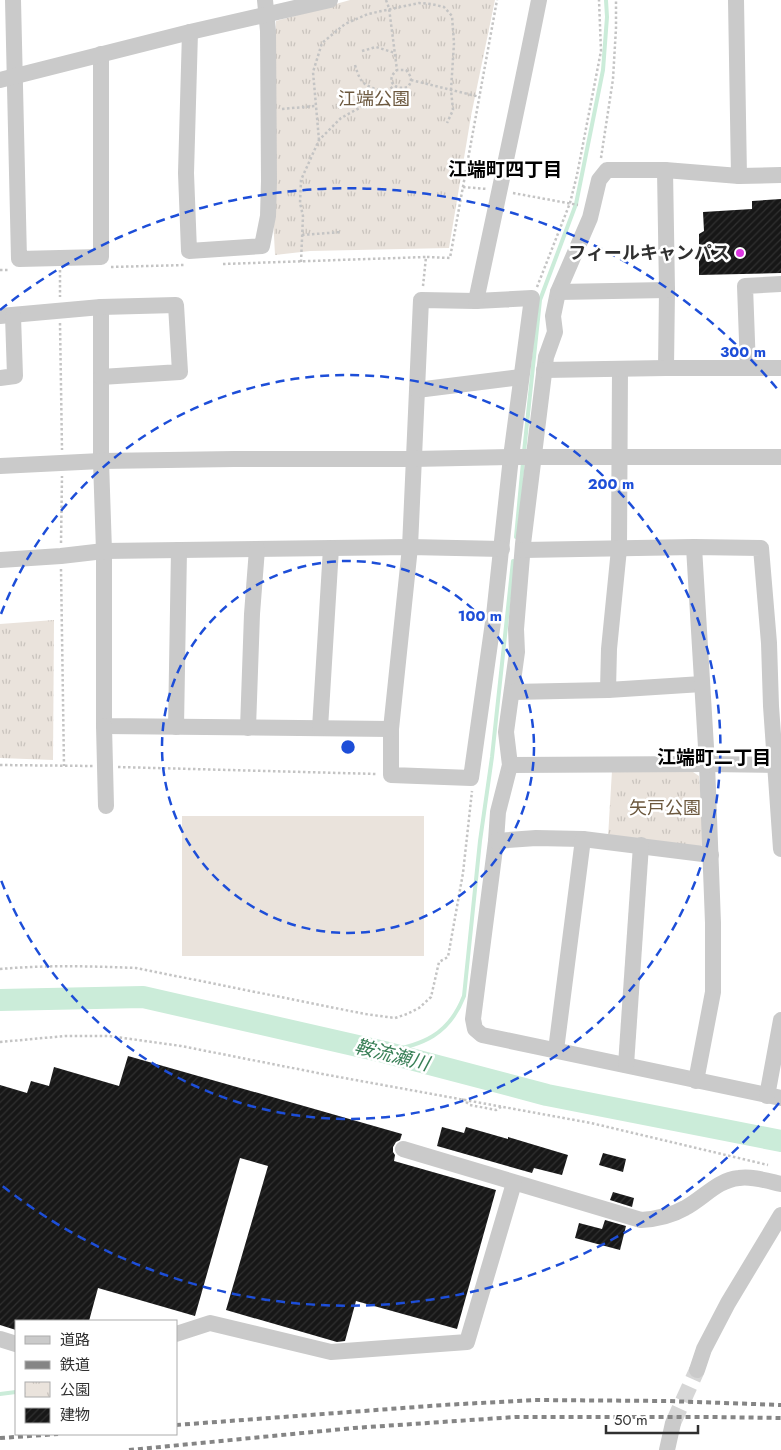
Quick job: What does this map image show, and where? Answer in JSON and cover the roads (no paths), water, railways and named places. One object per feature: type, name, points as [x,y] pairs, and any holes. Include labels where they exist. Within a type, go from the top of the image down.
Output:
[{"type":"street","points":[[14,0],[7,78],[19,259],[101,257],[101,54]]},
{"type":"street","points":[[7,78],[190,32],[265,7],[330,0]]},
{"type":"street","points":[[476,301],[539,0]]},
{"type":"street","points":[[736,0],[739,176]]},
{"type":"street","points":[[190,32],[186,173],[188,251],[262,246],[268,216],[268,31],[265,7]]},
{"type":"street","points":[[781,175],[739,176],[665,170],[607,170],[599,180],[590,218],[558,292],[553,316],[555,332],[546,357],[544,370],[523,550],[516,629],[517,652],[506,732],[510,766],[498,812],[473,1019],[475,1029],[482,1035],[774,1097],[781,1020]]},
{"type":"street","points":[[665,170],[666,368]]},
{"type":"street","points":[[748,368],[745,286],[781,284]]},
{"type":"street","points":[[558,292],[667,290]]},
{"type":"street","points":[[532,298],[472,778],[391,775],[391,729],[410,547],[421,300],[476,301],[532,298]]},
{"type":"street","points":[[0,378],[15,376],[7,316],[100,307],[176,304],[180,372],[101,377]]},
{"type":"street","points":[[100,307],[106,806]]},
{"type":"street","points":[[544,370],[781,368]]},
{"type":"street","points":[[608,690],[609,649],[620,549],[620,369]]},
{"type":"street","points":[[416,390],[521,377]]},
{"type":"street","points":[[0,466],[101,461],[513,457],[781,457]]},
{"type":"street","points":[[0,560],[104,551],[410,547],[502,549]]},
{"type":"street","points":[[320,728],[331,548]]},
{"type":"street","points":[[694,548],[707,764],[714,924],[713,992],[696,1081]]},
{"type":"street","points":[[523,550],[761,548],[778,765],[781,849]]},
{"type":"street","points":[[248,728],[252,614],[257,549]]},
{"type":"street","points":[[176,727],[179,550]]},
{"type":"street","points":[[512,692],[608,690],[702,684]]},
{"type":"street","points":[[104,726],[391,729]]},
{"type":"street","points":[[510,766],[778,765]]},
{"type":"street","points":[[496,841],[536,838],[582,839],[710,855]]},
{"type":"street","points":[[556,1050],[582,839]]},
{"type":"street","points":[[626,1065],[641,846]]},
{"type":"street","points":[[403,1149],[641,1220],[657,1219],[687,1208],[724,1181],[740,1177],[781,1184]]},
{"type":"street","points":[[178,1333],[210,1323],[331,1352],[467,1342],[514,1183]]},
{"type":"street","points":[[697,1370],[704,1349],[728,1303],[781,1215]]},
{"type":"street","points":[[0,1339],[15,1344]]},
{"type":"street","points":[[667,1450],[673,1423]]},
{"type":"waterway","points":[[524,452],[540,300],[576,204],[603,70],[607,17],[606,0]]},
{"type":"waterway","points":[[516,537],[523,462]]},
{"type":"waterway","points":[[384,1052],[411,1046],[433,1036],[451,1020],[464,996],[513,561]]},
{"type":"waterway","name":"鞍流瀬川","points":[[0,1000],[143,997],[384,1052],[547,1095],[781,1141]]},
{"type":"waterway","points":[[0,1394],[15,1392]]},
{"type":"tunnel","points":[[673,1423],[697,1370]]},
{"type":"railway","points":[[178,1425],[534,1400],[668,1401],[781,1405]]},
{"type":"railway","points":[[129,1450],[354,1428],[515,1417],[781,1418]]},
{"type":"railway","points":[[0,1438],[44,1435]]},
{"type":"place","name":"フィールキャンパス","points":[[740,253]]},
{"type":"district","name":"江端町四丁目","points":[[505,169]]},
{"type":"district","name":"江端町二丁目","points":[[714,757]]},
{"type":"park label","name":"江端公園","points":[[374,99]]},
{"type":"park label","name":"矢戸公園","points":[[665,808]]}]
